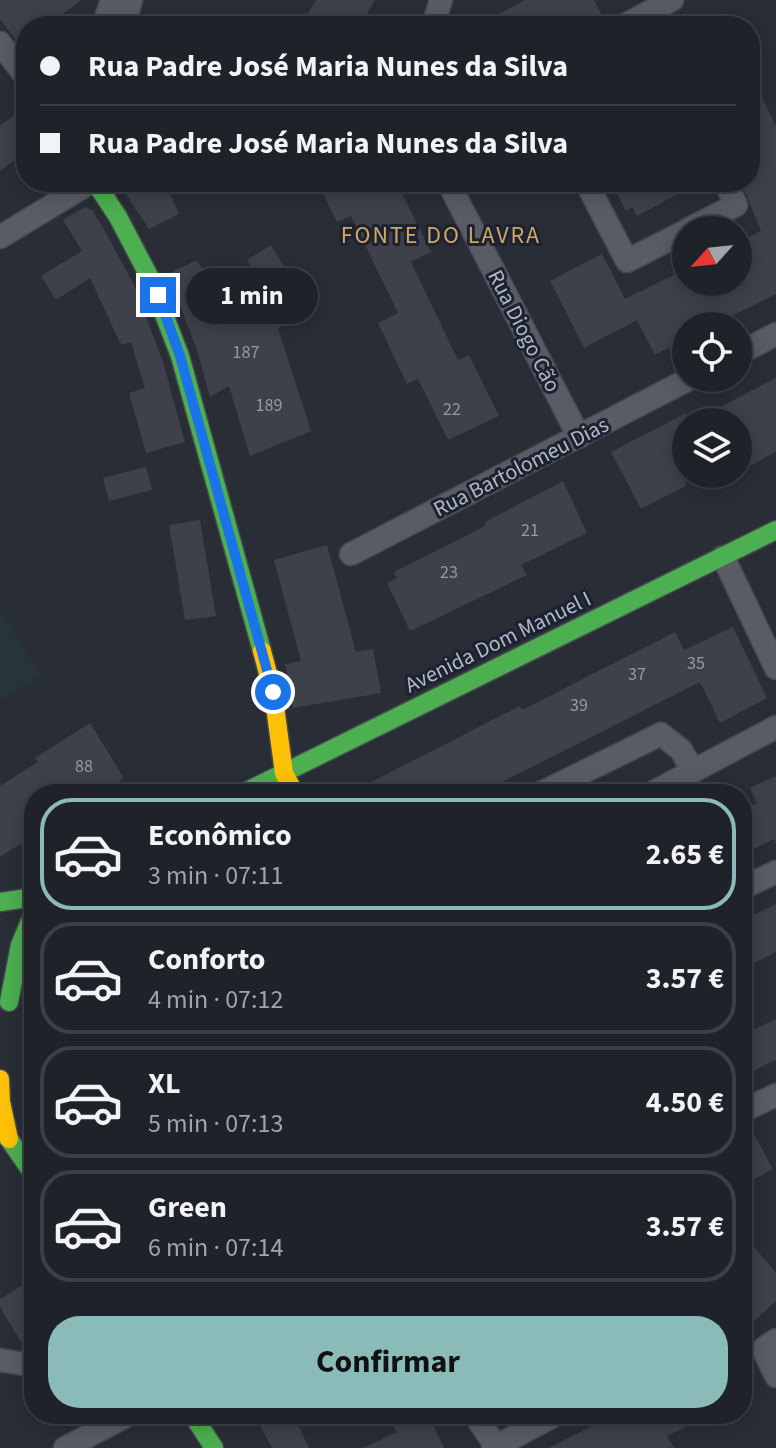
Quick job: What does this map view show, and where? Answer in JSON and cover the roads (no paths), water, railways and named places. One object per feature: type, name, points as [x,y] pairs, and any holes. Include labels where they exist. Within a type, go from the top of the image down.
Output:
[{"type":"main road","points":[[100,192],[118,217],[150,278],[180,356],[273,692],[284,773],[290,784]]},
{"type":"main road","name":"Avenida Dom Manuel I","points":[[261,784],[776,530]]},
{"type":"main road","points":[[0,902],[24,898]]},
{"type":"main road","points":[[0,943],[10,975],[7,1011],[15,959],[24,932]]},
{"type":"main road","points":[[0,1079],[4,1135],[24,1162]]},
{"type":"main road","points":[[198,1424],[214,1448]]},
{"type":"street","points":[[653,16],[672,0]]},
{"type":"street","points":[[0,43],[16,64]]},
{"type":"street","points":[[0,237],[76,192]]},
{"type":"street","name":"Rua Diogo Cão","points":[[453,192],[579,437]]},
{"type":"street","points":[[591,192],[627,261],[672,238]]},
{"type":"street","points":[[714,216],[736,205],[730,192]]},
{"type":"street","points":[[752,347],[776,334]]},
{"type":"street","name":"Rua Bartolomeu Dias","points":[[351,554],[672,388]]},
{"type":"street","points":[[723,557],[776,668]]},
{"type":"street","points":[[669,784],[776,727]]},
{"type":"street","points":[[559,784],[661,734],[681,750],[693,771]]},
{"type":"street","points":[[752,883],[776,872]]},
{"type":"street","points":[[752,1106],[776,1095]]},
{"type":"street","points":[[769,1344],[776,1376]]},
{"type":"street","points":[[0,1360],[24,1363]]},
{"type":"street","points":[[65,1448],[111,1424]]},
{"type":"street","points":[[480,1424],[495,1447],[538,1424]]},
{"type":"district","name":"FONTE DO LAVRA","points":[[441,235]]}]
